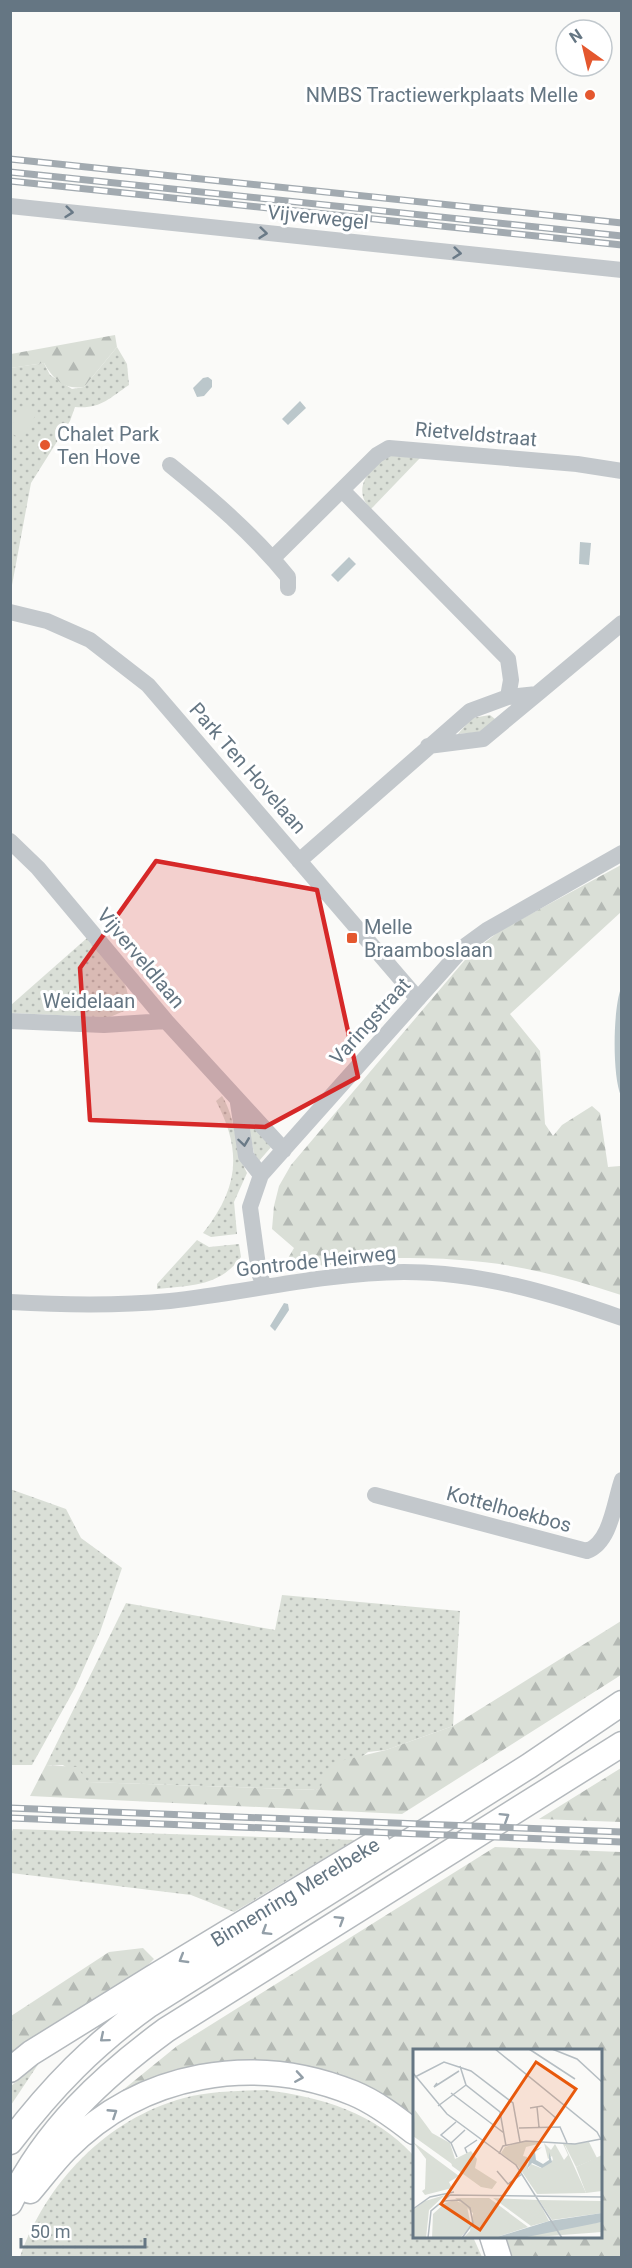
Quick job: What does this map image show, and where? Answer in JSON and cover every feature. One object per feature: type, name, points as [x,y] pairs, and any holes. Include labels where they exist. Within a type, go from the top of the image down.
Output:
[{"type":"highway","points":[[10,2142],[42,2100],[88,2051],[125,2022],[529,1766],[621,1703]]},
{"type":"highway","name":"Binnenring Merelbeke","points":[[10,2070],[31,2053],[283,1899],[522,1756],[586,1725]]},
{"type":"highway","points":[[10,2203],[54,2131],[83,2098],[123,2061],[166,2030],[621,1744]]},
{"type":"highway","points":[[10,2214],[82,2135],[122,2108],[180,2080],[220,2074],[267,2072],[312,2079],[355,2094],[389,2113],[413,2131]]},
{"type":"highway","points":[[493,2238],[500,2258]]},
{"type":"street","name":"Vijverwegel","points":[[10,206],[621,270]]},
{"type":"street","name":"Rietveldstraat","points":[[273,558],[377,455],[389,448],[577,464],[621,471]]},
{"type":"street","points":[[170,465],[214,502],[273,558],[288,577],[288,588]]},
{"type":"street","points":[[343,491],[508,659],[511,680],[508,698]]},
{"type":"street","name":"Park Ten Hovelaan","points":[[10,612],[47,621],[90,640],[148,685],[418,999]]},
{"type":"street","points":[[428,746],[483,739],[621,623]]},
{"type":"street","points":[[299,861],[470,711],[508,698],[537,694]]},
{"type":"street","name":"Vijverveldlaan","points":[[10,841],[38,868],[166,1022],[238,1103],[284,1150]]},
{"type":"street","name":"Varingstraat","points":[[264,1286],[259,1273],[250,1207],[261,1175],[465,946],[487,930],[621,853]]},
{"type":"street","name":"Weidelaan","points":[[10,1021],[104,1025],[166,1022]]},
{"type":"street","points":[[238,1103],[246,1156],[261,1175]]},
{"type":"street","name":"Gontrode Heirweg","points":[[10,1302],[55,1304],[169,1301],[358,1274],[438,1274],[485,1279],[539,1290],[621,1318]]},
{"type":"street","name":"Kottelhoekbos","points":[[375,1495],[587,1551],[594,1548],[604,1537],[621,1480]]},
{"type":"highlighted area","points":[[156,861],[317,890],[358,1077],[265,1127],[90,1120],[80,968]]},
{"type":"green space","points":[[115,335],[117,347],[84,387],[71,387],[60,382],[44,363],[11,368],[11,354]]},
{"type":"green space","points":[[117,347],[127,364],[129,385],[98,405],[75,407],[70,421],[31,483],[10,596],[10,368],[44,363],[50,375],[72,389],[84,387]]},
{"type":"green space","points":[[24,405],[37,413],[21,439],[11,433],[11,426]]},
{"type":"green space","points":[[391,455],[421,457],[371,509],[362,494],[363,486],[370,471]]},
{"type":"green space","points":[[490,715],[495,719],[482,732],[458,734],[472,718]]},
{"type":"green space","points":[[621,865],[621,912],[510,1014],[540,1051],[545,1124],[553,1136],[562,1125],[592,1106],[600,1113],[608,1167],[620,1166],[621,1160],[621,1295],[542,1272],[501,1264],[435,1258],[392,1258],[324,1265],[298,1264],[287,1260],[294,1248],[272,1229],[279,1186],[291,1165],[470,954],[501,930]]},
{"type":"green space","points":[[87,938],[124,981],[128,1001],[124,1011],[110,1017],[11,1013],[11,1005]]},
{"type":"green space","points":[[222,1096],[227,1105],[247,1173],[234,1202],[237,1234],[211,1237],[203,1233],[224,1201],[233,1170],[230,1137],[216,1101]]},
{"type":"green space","points":[[246,1116],[272,1146],[259,1161],[255,1158]]},
{"type":"green space","points":[[197,1240],[209,1247],[239,1244],[241,1257],[223,1274],[204,1283],[157,1289],[157,1284]]},
{"type":"green space","points":[[10,1489],[66,1509],[81,1538],[122,1568],[100,1632],[75,1688],[32,1765],[11,1765]]},
{"type":"green space","points":[[282,1595],[460,1611],[453,1726],[386,1750],[368,1752],[320,1790],[88,1782],[63,1765],[46,1765],[126,1603],[275,1630]]},
{"type":"green space","points":[[621,1621],[621,1675],[402,1814],[30,1796],[46,1765],[77,1767],[88,1782],[319,1790],[332,1763],[386,1750],[453,1726]]},
{"type":"green space","points":[[621,1768],[621,1822],[539,1819]]},
{"type":"green space","points":[[13,1829],[355,1840],[234,1912],[191,1895],[11,1873]]},
{"type":"green space","points":[[495,1847],[621,1852],[621,2257],[509,2257],[500,2238],[602,2238],[602,2049],[413,2049],[413,2120],[314,2071],[143,2086],[118,2094],[177,2046]]},
{"type":"green space","points":[[143,1948],[154,1959],[146,1967],[24,2043],[11,2054],[11,2016],[109,1952]]},
{"type":"green space","points":[[39,2063],[11,2105],[11,2086]]},
{"type":"green space","points":[[265,2090],[307,2097],[365,2118],[382,2129],[413,2155],[413,2238],[473,2238],[482,2257],[20,2257],[31,2230],[63,2180],[82,2158],[105,2138],[129,2121],[156,2108],[184,2098],[235,2091]]},
{"type":"shaded area","points":[[208,377],[212,380],[212,387],[204,396],[197,397],[193,388],[203,378]]},
{"type":"shaded area","points":[[300,401],[306,408],[288,425],[282,419]]},
{"type":"shaded area","points":[[580,542],[591,543],[589,565],[579,564]]},
{"type":"shaded area","points":[[349,557],[356,564],[338,582],[331,575]]},
{"type":"shaded area","points":[[621,988],[621,1096],[616,1073],[615,1042],[616,1011]]},
{"type":"shaded area","points":[[284,1303],[288,1304],[289,1310],[275,1331],[270,1326]]},
{"type":"railway","points":[[10,159],[622,223]]},
{"type":"railway","points":[[10,172],[622,236]]},
{"type":"railway","points":[[10,181],[622,245]]},
{"type":"railway","points":[[10,1808],[622,1832]]},
{"type":"railway","points":[[10,1818],[622,1842]]},
{"type":"place","name":"NMBS Tractiewerkplaats Melle","points":[[590,95]]},
{"type":"place","name":"Chalet Park Ten Hove","points":[[45,445]]},
{"type":"place","name":"Melle Braamboslaan","points":[[352,938]]}]
